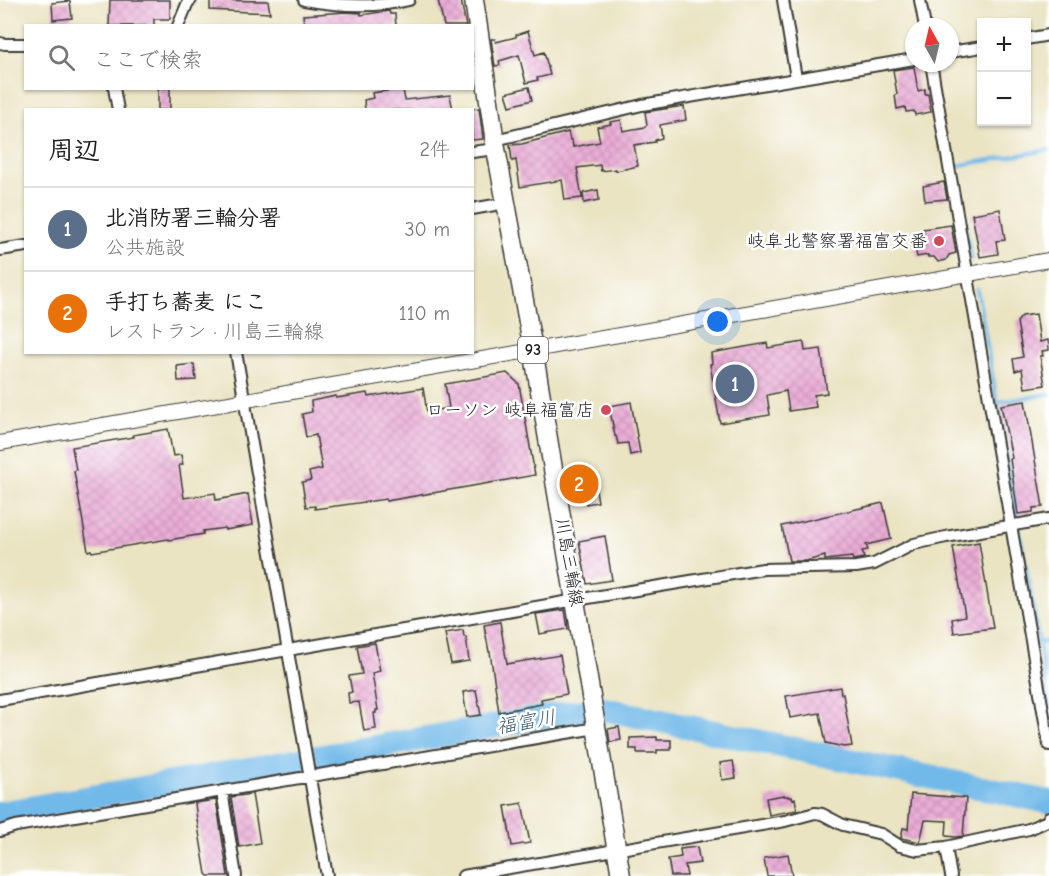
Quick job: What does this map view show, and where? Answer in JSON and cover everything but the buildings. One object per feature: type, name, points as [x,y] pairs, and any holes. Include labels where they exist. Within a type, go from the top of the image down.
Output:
[{"type":"main road","name":"川島三輪線","points":[[474,0],[496,144],[576,600],[621,876]]},
{"type":"street","points":[[179,24],[191,0]]},
{"type":"street","points":[[304,0],[369,5],[409,0]]},
{"type":"street","points":[[783,0],[796,78]]},
{"type":"street","points":[[920,0],[923,18]]},
{"type":"street","points":[[1031,38],[1049,35]]},
{"type":"street","points":[[0,43],[24,44]]},
{"type":"street","points":[[959,51],[977,48]]},
{"type":"street","points":[[474,151],[642,105],[905,60]]},
{"type":"street","points":[[933,72],[1015,525],[1049,745]]},
{"type":"street","points":[[114,90],[118,108]]},
{"type":"street","points":[[474,209],[506,203]]},
{"type":"street","points":[[0,250],[24,246]]},
{"type":"street","points":[[0,442],[1049,260]]},
{"type":"street","points":[[236,354],[327,876]]},
{"type":"street","points":[[0,700],[763,569],[856,567],[874,564],[914,544],[1049,519]]},
{"type":"street","points":[[0,831],[16,826],[595,725]]},
{"type":"street","points":[[222,791],[236,876]]},
{"type":"street","points":[[463,876],[785,821],[815,813],[822,814],[843,825],[880,834],[900,846],[917,850],[946,847],[1029,829],[1047,821],[1049,817]]},
{"type":"street","points":[[946,847],[951,876]]},
{"type":"waterway","points":[[971,259],[955,166],[1049,150]]},
{"type":"waterway","points":[[977,289],[997,402]]},
{"type":"waterway","points":[[1039,643],[997,402],[1049,394]]},
{"type":"waterway","points":[[1049,641],[1039,643],[1049,706]]},
{"type":"waterway","name":"福富川","points":[[0,813],[568,713],[604,709],[1049,802]]},
{"type":"place","name":"岐阜北警察署福富交番","points":[[939,241]]},
{"type":"place","name":"北消防署三輪分署","points":[[735,384]]},
{"type":"place","name":"ローソン 岐阜福富店","points":[[606,410]]},
{"type":"place","name":"手打ち蕎麦 にこ","points":[[579,484]]}]
